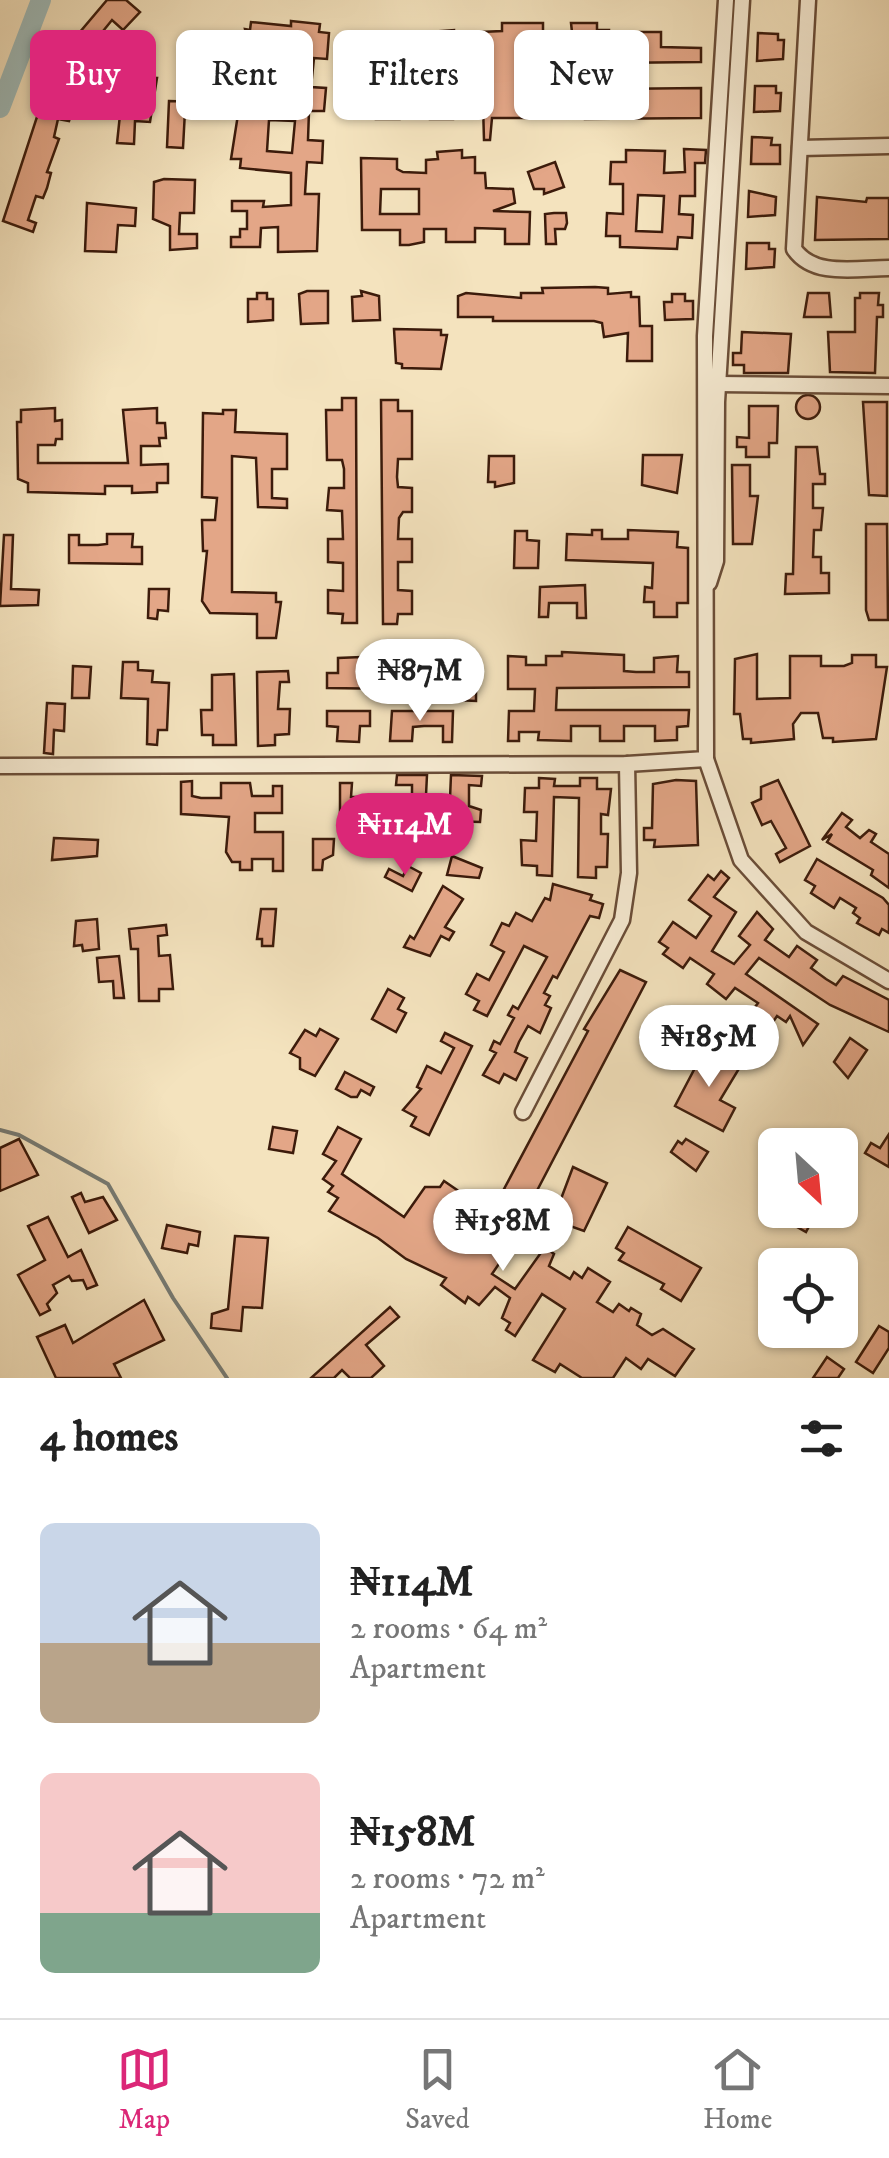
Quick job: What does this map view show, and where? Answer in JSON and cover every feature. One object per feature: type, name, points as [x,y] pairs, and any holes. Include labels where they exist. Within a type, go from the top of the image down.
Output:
[{"type":"street","points":[[726,0],[705,336],[706,759],[741,860],[806,932],[889,981]]},
{"type":"street","points":[[708,584],[716,561],[718,384],[742,0]]},
{"type":"street","points":[[808,0],[794,249],[803,262],[815,268],[889,268]]},
{"type":"street","points":[[800,148],[889,146]]},
{"type":"street","points":[[718,384],[889,386]]},
{"type":"street","points":[[0,766],[628,764],[706,759]]},
{"type":"street","points":[[523,1112],[622,920],[630,873],[628,764]]},
{"type":"building","points":[[107,0],[126,0],[140,12],[123,30],[112,20],[104,30],[82,30]]},
{"type":"building","points":[[251,22],[320,24],[319,32],[329,33],[327,59],[314,58],[313,68],[313,30],[250,30]]},
{"type":"building","points":[[502,23],[543,23],[543,30],[514,30],[514,118],[494,118],[494,31],[502,31]]},
{"type":"building","points":[[571,23],[597,23],[597,30],[572,30]]},
{"type":"building","points":[[649,32],[661,32],[661,47],[701,48],[701,62],[649,63]]},
{"type":"building","points":[[758,33],[778,34],[778,40],[784,40],[783,59],[757,61]]},
{"type":"building","points":[[755,86],[776,86],[776,93],[781,93],[780,111],[754,112]]},
{"type":"building","points":[[313,87],[326,88],[324,111],[313,111]]},
{"type":"building","points":[[701,88],[701,118],[649,118],[649,89]]},
{"type":"building","points":[[169,101],[176,101],[176,120],[185,120],[183,148],[167,147]]},
{"type":"building","points":[[36,120],[58,120],[54,137],[59,139],[47,172],[51,173],[47,188],[43,198],[36,196],[28,220],[36,223],[33,232],[3,221]]},
{"type":"building","points":[[119,120],[150,120],[135,121],[134,144],[117,143]]},
{"type":"building","points":[[237,120],[269,120],[309,120],[308,140],[323,141],[322,163],[307,162],[305,194],[319,194],[317,251],[278,252],[278,227],[261,228],[260,247],[231,247],[231,237],[240,237],[240,229],[247,229],[247,211],[232,211],[232,201],[264,201],[263,207],[291,205],[291,173],[240,168],[241,159],[231,159]],"holes":[[[269,120],[295,121],[292,153],[267,151]]]},
{"type":"building","points":[[483,120],[492,120],[490,140],[484,140]]},
{"type":"building","points":[[752,137],[772,138],[771,145],[780,145],[780,164],[751,164]]},
{"type":"building","points":[[684,149],[706,150],[705,163],[695,163],[695,196],[680,196],[679,214],[693,215],[692,238],[678,237],[677,249],[620,247],[620,236],[606,236],[607,213],[623,214],[623,184],[610,184],[611,162],[626,162],[626,150],[665,151],[664,173],[685,172]],"holes":[[[638,195],[664,196],[662,232],[636,231]]]},
{"type":"building","points":[[462,150],[462,158],[475,157],[475,173],[485,173],[486,188],[513,189],[515,203],[493,211],[530,212],[529,244],[505,244],[505,229],[475,228],[475,242],[446,242],[446,229],[424,229],[424,242],[409,245],[400,245],[400,230],[362,230],[361,158],[397,159],[397,169],[403,172],[426,173],[426,160],[438,159],[437,152]],"holes":[[[381,189],[419,189],[419,214],[380,214]]]},
{"type":"building","points":[[555,162],[564,187],[544,194],[544,189],[534,189],[528,172]]},
{"type":"building","points":[[195,180],[194,213],[180,213],[179,234],[197,234],[197,248],[170,250],[170,226],[153,219],[154,182]]},
{"type":"building","points":[[749,191],[776,197],[775,215],[748,217]]},
{"type":"building","points":[[817,197],[866,202],[867,198],[889,198],[889,239],[815,240]]},
{"type":"building","points":[[87,203],[136,208],[135,226],[118,225],[116,252],[85,251]]},
{"type":"building","points":[[566,213],[565,229],[555,229],[556,244],[546,244],[545,214]]},
{"type":"building","points":[[747,243],[769,243],[769,249],[775,249],[774,267],[746,269]]},
{"type":"building","points":[[542,288],[608,288],[608,294],[631,292],[631,297],[639,297],[640,326],[652,326],[652,361],[627,361],[628,333],[604,337],[602,323],[594,321],[458,317],[458,296],[466,293],[521,298],[521,293],[543,293]]},
{"type":"building","points":[[328,291],[328,323],[301,324],[299,294]]},
{"type":"building","points":[[361,291],[379,296],[380,320],[353,321],[352,297],[362,296]]},
{"type":"building","points":[[257,293],[267,293],[267,299],[273,299],[273,320],[248,322],[248,299],[257,299]]},
{"type":"building","points":[[808,293],[829,293],[831,317],[804,317]]},
{"type":"building","points":[[860,293],[879,293],[878,305],[883,305],[883,317],[877,317],[875,373],[830,372],[828,332],[855,332],[855,298],[860,298]]},
{"type":"building","points":[[672,294],[685,294],[685,301],[693,301],[693,319],[665,320],[664,302],[672,302]]},
{"type":"building","points":[[394,329],[441,330],[441,335],[447,335],[441,369],[402,368],[402,364],[396,363]]},
{"type":"building","points":[[742,332],[791,334],[788,373],[744,373],[744,365],[733,365],[733,353],[741,353]]},
{"type":"building","points":[[808,395],[820,407],[808,419],[796,407]]},
{"type":"building","points":[[342,398],[356,398],[357,623],[342,623],[343,614],[328,613],[328,590],[343,591],[343,563],[328,562],[328,539],[343,539],[342,511],[327,510],[329,488],[344,488],[344,469],[342,460],[327,460],[326,410],[342,410]]},
{"type":"building","points":[[381,400],[398,400],[398,411],[412,411],[412,459],[398,459],[397,477],[398,487],[412,488],[412,512],[403,512],[399,518],[398,539],[412,539],[412,562],[398,562],[398,590],[412,591],[412,614],[398,614],[397,624],[383,624]]},
{"type":"building","points":[[863,402],[887,402],[887,496],[869,495]]},
{"type":"building","points":[[749,406],[778,406],[777,443],[769,443],[769,457],[746,457],[746,447],[737,447],[737,437],[749,438]]},
{"type":"building","points":[[55,408],[55,421],[62,420],[62,439],[56,439],[55,445],[38,445],[38,463],[128,463],[123,410],[157,408],[157,423],[165,423],[166,438],[159,438],[160,446],[141,446],[141,465],[168,464],[168,483],[157,483],[157,492],[132,493],[132,486],[105,486],[105,494],[28,492],[28,483],[18,479],[17,422],[21,422],[21,410]]},
{"type":"building","points":[[223,410],[236,410],[235,432],[287,434],[287,469],[272,469],[272,498],[287,499],[287,508],[258,507],[256,458],[232,456],[232,592],[276,593],[276,602],[281,602],[276,638],[257,638],[257,614],[210,613],[202,601],[207,551],[203,551],[202,520],[215,520],[217,498],[202,497],[203,413],[223,414]]},
{"type":"building","points":[[796,447],[817,447],[820,474],[825,474],[825,484],[813,484],[813,508],[823,508],[821,530],[814,530],[813,557],[821,557],[821,573],[829,573],[829,593],[785,594],[786,574],[793,574]]},
{"type":"building","points":[[643,455],[682,455],[677,493],[642,485]]},
{"type":"building","points":[[489,456],[514,456],[514,483],[495,487],[495,482],[488,482]]},
{"type":"building","points":[[732,465],[750,465],[750,496],[758,496],[752,544],[733,544]]},
{"type":"building","points":[[866,524],[887,524],[888,620],[869,620],[866,610]]},
{"type":"building","points":[[592,530],[602,530],[602,539],[628,539],[628,530],[678,532],[677,547],[688,548],[688,603],[677,603],[677,617],[654,617],[654,602],[644,602],[645,587],[652,588],[653,563],[566,560],[567,534],[592,535]]},
{"type":"building","points":[[515,531],[527,531],[527,540],[539,541],[538,568],[514,568]]},
{"type":"building","points":[[107,534],[133,534],[132,547],[142,547],[142,564],[69,563],[69,535],[79,535],[79,545],[98,545],[107,544]]},
{"type":"building","points":[[4,535],[13,535],[11,589],[39,590],[38,605],[0,606]]},
{"type":"building","points":[[585,585],[586,618],[577,618],[577,603],[549,603],[548,617],[539,617],[540,587]]},
{"type":"building","points":[[149,589],[169,589],[168,611],[158,610],[157,619],[148,618]]},
{"type":"building","points":[[562,652],[624,655],[624,671],[636,672],[654,672],[654,658],[678,656],[677,672],[689,672],[689,687],[557,688],[556,710],[689,710],[688,726],[677,727],[677,740],[655,741],[655,726],[624,726],[624,741],[600,741],[600,726],[571,726],[571,741],[538,740],[539,732],[519,732],[519,741],[508,741],[509,711],[534,711],[535,689],[508,689],[508,656],[526,657],[526,665],[546,665],[546,656],[562,656]]},
{"type":"building","points":[[757,654],[757,699],[790,698],[790,656],[821,656],[821,666],[844,666],[852,663],[852,655],[876,655],[876,667],[887,667],[876,739],[833,742],[833,738],[823,738],[818,713],[801,713],[793,724],[794,739],[751,743],[751,739],[743,739],[740,714],[734,714],[735,659]]},
{"type":"building","points":[[439,656],[466,657],[465,671],[476,672],[476,701],[456,700],[456,689],[431,688]]},
{"type":"building","points":[[361,657],[361,672],[391,674],[391,659],[413,658],[412,681],[399,680],[398,689],[327,688],[327,673],[338,673],[338,658]]},
{"type":"building","points":[[123,662],[138,662],[138,670],[153,671],[152,682],[169,683],[167,730],[158,730],[157,745],[147,744],[148,699],[121,698]]},
{"type":"building","points":[[73,666],[91,667],[89,698],[72,698]]},
{"type":"building","points":[[288,671],[289,682],[280,682],[278,709],[290,709],[289,734],[275,735],[275,745],[258,746],[257,672]]},
{"type":"building","points":[[234,674],[236,745],[213,745],[213,735],[202,735],[201,710],[212,710],[212,675]]},
{"type":"building","points":[[47,703],[65,704],[64,731],[54,730],[53,754],[44,753]]},
{"type":"building","points":[[327,711],[370,711],[370,726],[360,726],[359,742],[337,741],[338,727],[327,726]]},
{"type":"building","points":[[392,711],[453,711],[452,742],[443,742],[443,726],[413,727],[412,741],[390,741]]},
{"type":"building","points":[[397,775],[427,775],[426,795],[412,794],[412,785],[396,785]]},
{"type":"building","points":[[451,775],[482,776],[481,786],[469,785],[469,806],[481,810],[480,822],[449,821]]},
{"type":"building","points":[[539,778],[555,779],[554,786],[580,786],[580,778],[597,778],[597,789],[611,789],[608,815],[601,814],[601,834],[608,834],[607,867],[596,867],[596,878],[578,877],[579,798],[554,797],[552,876],[537,875],[537,866],[522,865],[521,840],[536,841],[537,812],[524,812],[525,788],[539,788]]},
{"type":"building","points":[[778,780],[810,846],[780,862],[776,854],[786,848],[771,821],[762,825],[752,803],[761,799],[761,787]]},
{"type":"building","points":[[192,781],[192,796],[201,798],[221,798],[221,783],[250,783],[252,796],[273,796],[273,786],[282,786],[282,813],[255,813],[255,832],[283,832],[283,871],[273,871],[273,859],[252,859],[252,870],[240,870],[240,862],[232,862],[226,852],[229,817],[181,814],[181,782]]},
{"type":"building","points":[[696,781],[698,845],[654,847],[655,840],[644,840],[644,828],[652,828],[653,784]]},
{"type":"building","points":[[340,783],[352,783],[351,797],[360,797],[360,823],[340,822]]},
{"type":"building","points":[[842,813],[852,820],[846,827],[860,838],[869,830],[876,834],[871,842],[889,854],[889,888],[871,875],[873,870],[827,842],[832,834],[822,840]]},
{"type":"building","points":[[411,828],[427,829],[427,850],[397,849],[398,840],[411,840]]},
{"type":"building","points":[[54,838],[98,840],[97,856],[52,860]]},
{"type":"building","points":[[313,839],[334,839],[333,855],[323,860],[322,870],[313,870]]},
{"type":"building","points":[[452,856],[482,868],[479,878],[447,875]]},
{"type":"building","points":[[817,859],[883,898],[889,905],[889,933],[882,929],[879,935],[857,923],[860,918],[853,913],[856,908],[840,898],[834,908],[811,893],[815,886],[805,880]]},
{"type":"building","points":[[408,866],[421,873],[412,891],[385,877],[389,869],[403,876]]},
{"type":"building","points":[[721,871],[729,878],[714,897],[736,912],[712,951],[734,964],[750,945],[739,936],[757,912],[773,929],[765,940],[789,957],[797,946],[817,960],[811,968],[836,985],[843,976],[889,1000],[889,1032],[830,1005],[759,958],[746,974],[818,1024],[803,1045],[790,1016],[786,1022],[777,1016],[769,1028],[750,1014],[758,1003],[735,988],[726,999],[707,984],[714,974],[690,958],[683,968],[663,954],[668,948],[659,942],[673,922],[696,938],[711,916],[689,900],[708,875],[714,880]]},
{"type":"building","points":[[553,884],[592,895],[590,900],[603,904],[599,918],[590,916],[557,978],[553,976],[544,993],[550,996],[545,1005],[551,1008],[540,1033],[528,1026],[519,1042],[515,1052],[527,1058],[516,1080],[504,1074],[499,1083],[483,1075],[496,1053],[490,1050],[494,1041],[500,1044],[514,1018],[508,1015],[513,1006],[518,1009],[547,957],[524,946],[487,1016],[474,1010],[479,1001],[466,994],[477,974],[489,980],[504,952],[491,945],[502,923],[509,926],[516,913],[532,921],[545,898],[550,900]]},
{"type":"building","points":[[443,886],[463,899],[445,927],[454,932],[449,940],[441,936],[430,956],[404,947],[410,936],[414,939]]},
{"type":"building","points":[[261,909],[276,909],[273,946],[262,946],[262,939],[257,939]]},
{"type":"building","points":[[97,919],[99,949],[83,951],[82,945],[74,946],[76,921]]},
{"type":"building","points":[[166,925],[167,935],[158,936],[159,956],[170,955],[173,989],[159,989],[159,1001],[139,1001],[138,949],[131,949],[129,929]]},
{"type":"building","points":[[119,956],[124,998],[114,998],[113,981],[99,982],[97,958]]},
{"type":"building","points":[[620,970],[646,982],[530,1204],[504,1189],[588,1031],[584,1029]]},
{"type":"building","points":[[388,989],[404,998],[398,1009],[406,1013],[396,1032],[372,1019]]},
{"type":"building","points":[[320,1029],[338,1039],[315,1076],[300,1069],[300,1058],[290,1053],[305,1030],[316,1036]]},
{"type":"building","points":[[445,1033],[472,1046],[429,1135],[411,1126],[416,1117],[403,1110],[421,1089],[417,1087],[427,1066],[441,1073],[454,1048],[441,1041]]},
{"type":"building","points":[[850,1038],[867,1050],[848,1078],[834,1062]]},
{"type":"building","points":[[706,1047],[740,1067],[720,1100],[735,1108],[723,1131],[675,1106]]},
{"type":"building","points":[[345,1072],[374,1087],[370,1095],[361,1090],[357,1097],[351,1097],[336,1089]]},
{"type":"building","points":[[273,1127],[297,1131],[293,1153],[269,1149]]},
{"type":"building","points":[[338,1127],[361,1139],[342,1174],[404,1217],[425,1187],[440,1187],[444,1181],[495,1216],[500,1209],[510,1216],[501,1229],[516,1239],[492,1274],[515,1289],[545,1247],[554,1254],[549,1266],[570,1279],[574,1272],[582,1278],[588,1268],[610,1282],[597,1302],[613,1312],[619,1304],[629,1311],[631,1308],[641,1314],[637,1325],[652,1335],[663,1329],[694,1349],[675,1376],[648,1359],[641,1369],[626,1358],[613,1378],[582,1378],[560,1364],[555,1372],[533,1360],[565,1309],[542,1294],[515,1336],[506,1330],[510,1323],[502,1318],[510,1298],[495,1287],[479,1305],[468,1297],[465,1303],[441,1285],[446,1278],[406,1259],[378,1238],[329,1211],[338,1198],[328,1192],[333,1186],[323,1179],[336,1161],[323,1154]]},
{"type":"building","points":[[889,1134],[889,1167],[865,1153],[871,1143],[880,1148]]},
{"type":"building","points":[[19,1139],[38,1175],[0,1191],[0,1148]]},
{"type":"building","points":[[686,1139],[708,1152],[696,1171],[671,1152],[678,1141],[682,1144]]},
{"type":"building","points":[[573,1167],[607,1183],[584,1231],[553,1220]]},
{"type":"building","points":[[81,1193],[85,1202],[103,1197],[117,1220],[89,1233],[72,1197]]},
{"type":"building","points":[[48,1217],[68,1257],[81,1250],[97,1285],[87,1289],[83,1280],[72,1281],[69,1276],[53,1285],[57,1293],[47,1304],[50,1310],[40,1315],[18,1275],[45,1260],[28,1226]]},
{"type":"building","points":[[167,1225],[200,1232],[198,1246],[189,1244],[187,1253],[162,1248]]},
{"type":"building","points":[[628,1227],[701,1268],[681,1301],[661,1289],[664,1284],[619,1260],[624,1253],[616,1248]]},
{"type":"building","points":[[235,1236],[268,1238],[262,1308],[243,1307],[241,1331],[211,1328],[212,1314],[228,1309]]},
{"type":"building","points":[[144,1300],[164,1340],[114,1364],[121,1378],[56,1378],[37,1337],[65,1325],[73,1343]]},
{"type":"building","points":[[390,1307],[399,1317],[366,1345],[384,1366],[371,1378],[350,1378],[342,1370],[334,1378],[311,1378]]},
{"type":"building","points":[[879,1326],[889,1332],[889,1348],[873,1373],[856,1362]]},
{"type":"building","points":[[827,1357],[844,1369],[838,1378],[813,1378]]},
{"type":"waterway","points":[[0,108],[41,0]]},
{"type":"waterway","points":[[0,1130],[19,1135],[108,1184],[173,1298],[227,1378]]}]
